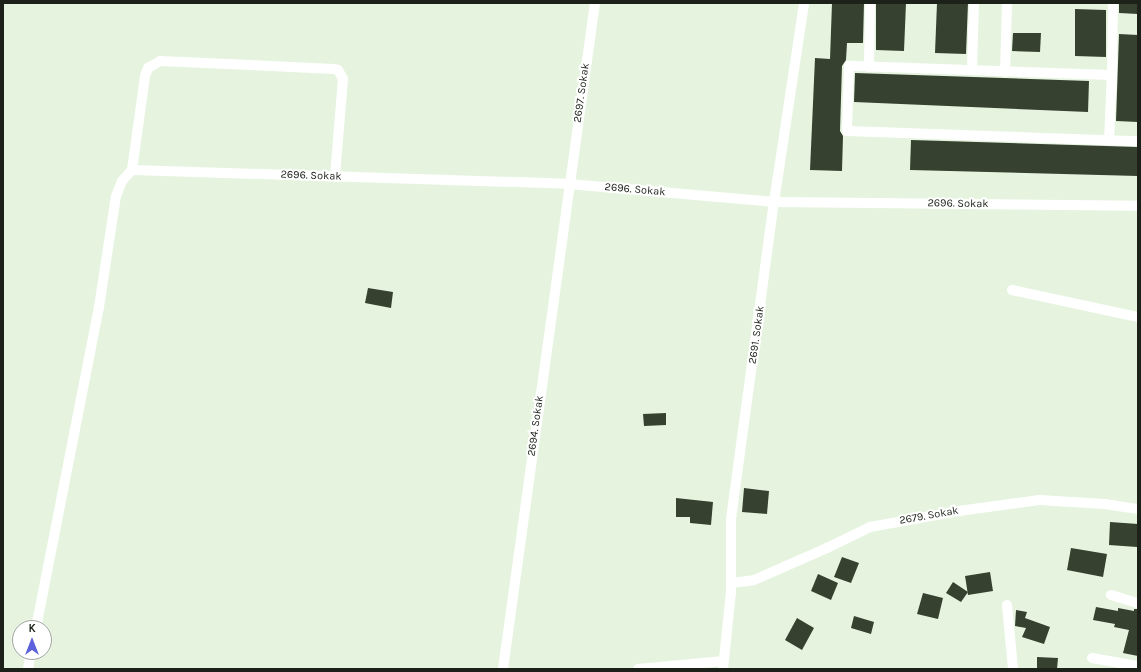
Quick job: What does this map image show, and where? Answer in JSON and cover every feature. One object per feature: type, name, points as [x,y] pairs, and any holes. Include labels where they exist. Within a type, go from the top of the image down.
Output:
[{"type":"street","name":"2697. Sokak","points":[[569,184],[595,3]]},
{"type":"street","name":"2691. Sokak","points":[[723,665],[731,583],[731,519],[774,202],[804,3]]},
{"type":"street","points":[[869,67],[870,3]]},
{"type":"street","points":[[972,70],[974,3]]},
{"type":"street","points":[[1005,72],[1007,3]]},
{"type":"street","points":[[1109,140],[1113,3]]},
{"type":"street","points":[[38,620],[99,307],[116,196],[122,181],[132,170],[146,72],[151,65],[160,61],[334,68],[338,70],[343,79],[335,177]]},
{"type":"street","points":[[1112,75],[849,66],[847,131],[1138,141]]},
{"type":"street","name":"2696. Sokak","points":[[132,170],[569,184],[774,202],[1138,206]]},
{"type":"street","name":"2694. Sokak","points":[[503,669],[569,184]]},
{"type":"street","points":[[1012,290],[1138,317]]},
{"type":"street","name":"2679. Sokak","points":[[731,583],[754,580],[827,548],[870,527],[959,511],[1039,500],[1105,504],[1138,509]]},
{"type":"street","points":[[1111,596],[1138,602]]},
{"type":"street","points":[[1007,605],[1013,669]]},
{"type":"street","points":[[1092,658],[1138,666]]},
{"type":"street","points":[[638,669],[723,665]]},
{"type":"building","points":[[832,3],[864,3],[863,43],[847,43],[846,60],[842,66],[840,131],[843,136],[842,171],[810,170],[815,58],[830,59]]},
{"type":"building","points":[[876,3],[906,3],[904,51],[876,50]]},
{"type":"building","points":[[937,3],[968,3],[966,54],[935,53]]},
{"type":"building","points":[[1119,3],[1138,3],[1138,14],[1119,13]]},
{"type":"building","points":[[1075,9],[1106,10],[1106,57],[1075,56]]},
{"type":"building","points":[[1013,33],[1041,33],[1040,52],[1012,51]]},
{"type":"building","points":[[1119,34],[1138,35],[1138,122],[1116,121]]},
{"type":"building","points":[[855,73],[1089,81],[1088,112],[854,102]]},
{"type":"building","points":[[911,140],[1138,147],[1138,176],[910,170]]},
{"type":"building","points":[[368,288],[393,292],[391,308],[365,303]]},
{"type":"building","points":[[666,413],[666,425],[644,426],[643,414]]},
{"type":"building","points":[[744,488],[769,491],[767,514],[742,512]]},
{"type":"building","points":[[676,498],[713,502],[711,525],[690,523],[690,517],[676,517]]},
{"type":"building","points":[[1110,522],[1138,524],[1137,547],[1109,545]]},
{"type":"building","points":[[1071,548],[1107,554],[1103,577],[1067,570]]},
{"type":"building","points":[[842,557],[859,563],[851,583],[834,577]]},
{"type":"building","points":[[990,572],[993,591],[968,595],[965,576]]},
{"type":"building","points":[[818,574],[838,583],[831,600],[811,591]]},
{"type":"building","points":[[953,582],[968,592],[961,602],[946,593]]},
{"type":"building","points":[[923,593],[943,598],[938,619],[917,614]]},
{"type":"building","points":[[1096,607],[1118,611],[1118,608],[1134,611],[1134,609],[1138,609],[1138,656],[1123,653],[1129,630],[1114,627],[1115,624],[1093,620]]},
{"type":"building","points":[[1016,610],[1027,612],[1025,618],[1050,627],[1044,644],[1022,637],[1026,628],[1015,626]]},
{"type":"building","points":[[854,616],[874,622],[871,634],[851,628]]},
{"type":"building","points":[[797,618],[814,628],[802,650],[785,640]]},
{"type":"building","points":[[1037,657],[1058,658],[1057,669],[1037,669]]}]
